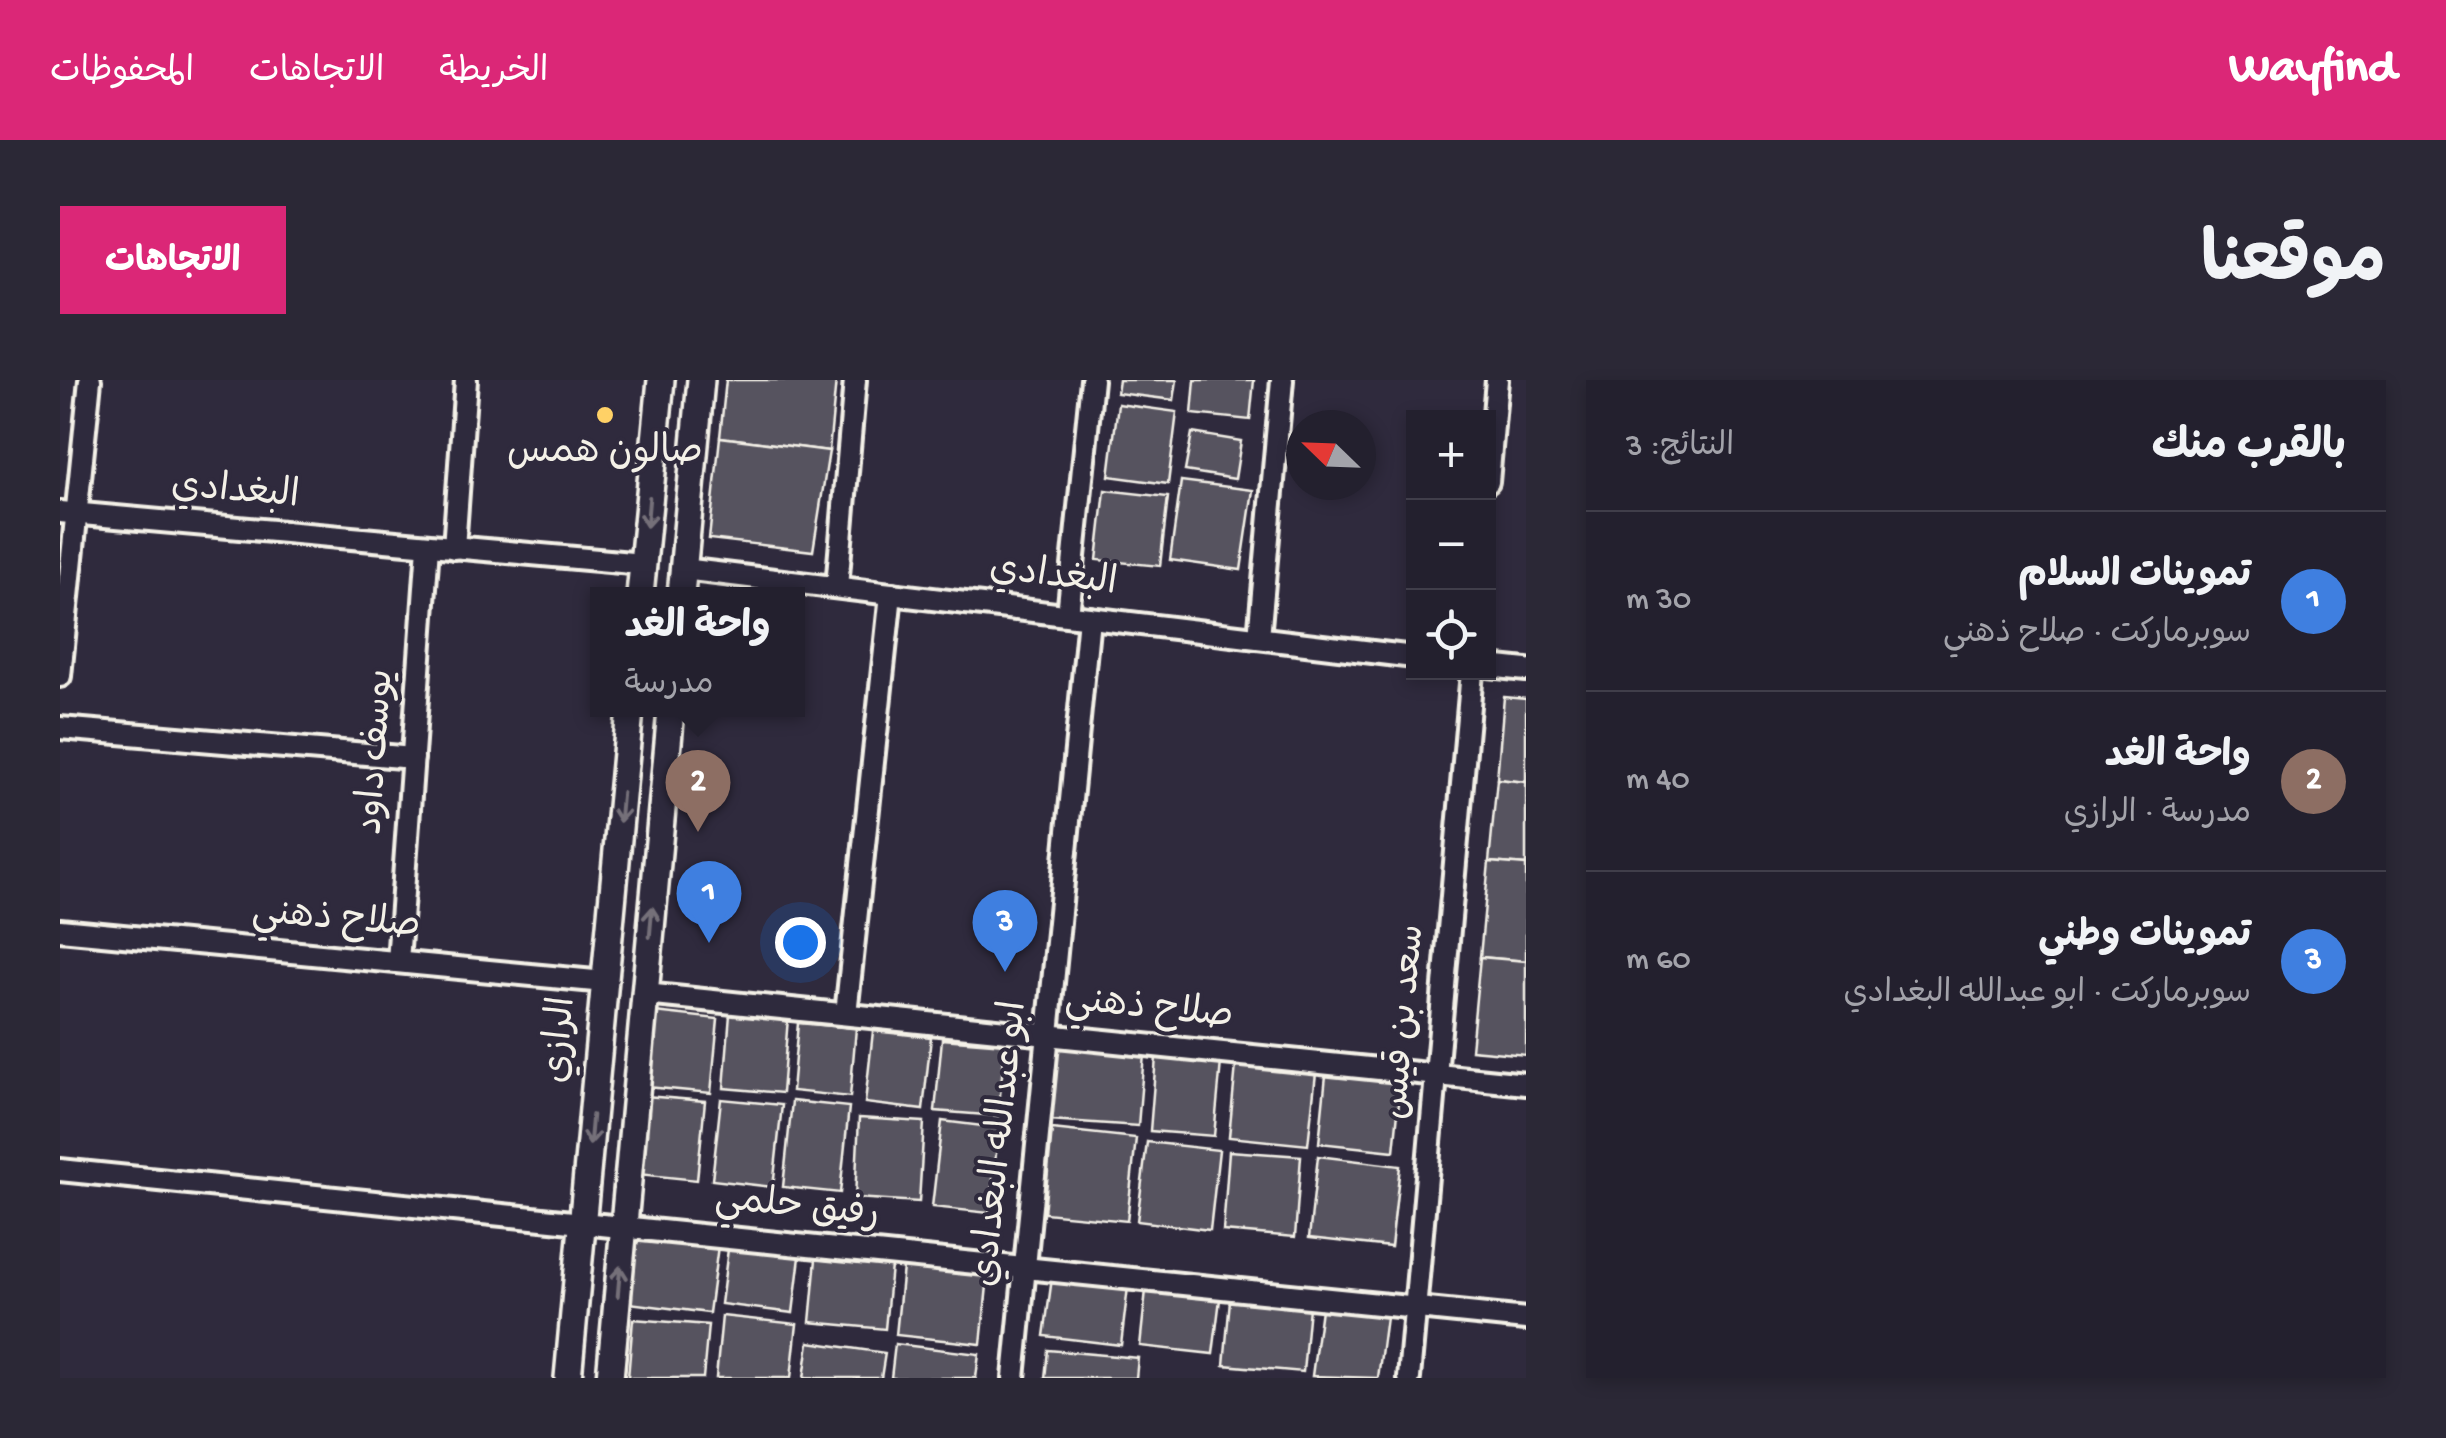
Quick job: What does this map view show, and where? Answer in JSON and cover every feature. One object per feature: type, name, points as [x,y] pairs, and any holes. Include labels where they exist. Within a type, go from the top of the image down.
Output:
[{"type":"street","points":[[60,676],[68,512],[90,380]]},
{"type":"street","points":[[454,548],[466,380]]},
{"type":"street","points":[[641,587],[660,380]]},
{"type":"street","points":[[682,582],[701,380]]},
{"type":"street","points":[[837,587],[854,380]]},
{"type":"street","name":"ابو عبدالله البغدادي","points":[[1014,1378],[1048,1034],[1092,380]]},
{"type":"street","points":[[1259,638],[1282,380]]},
{"type":"street","points":[[1495,410],[1498,380]]},
{"type":"street","name":"البغدادي","points":[[68,512],[643,564]]},
{"type":"street","name":"يوسف داود","points":[[398,962],[428,546]]},
{"type":"street","name":"البغدادي","points":[[682,582],[837,587],[1406,656]]},
{"type":"street","points":[[846,1014],[891,594]]},
{"type":"street","points":[[1496,667],[1526,670]]},
{"type":"street","name":"سعد بن قيس","points":[[1410,1378],[1471,680]]},
{"type":"street","name":"الرازي","points":[[568,1378],[629,717]]},
{"type":"street","name":"الرازي","points":[[610,1378],[670,717]]},
{"type":"street","points":[[60,728],[413,758]]},
{"type":"street","name":"صلاح ذهني","points":[[60,930],[605,982]]},
{"type":"street","name":"صلاح ذهني","points":[[645,994],[1526,1084]]},
{"type":"street","name":"رفيق حلمي","points":[[60,1170],[1526,1319]]},
{"type":"building","points":[[726,380],[836,380],[829,451],[720,437]]},
{"type":"building","points":[[1119,380],[1177,380],[1174,400],[1117,393]]},
{"type":"building","points":[[1195,380],[1254,380],[1250,420],[1192,414]]},
{"type":"building","points":[[1118,404],[1177,412],[1168,484],[1109,476]]},
{"type":"building","points":[[1192,433],[1241,441],[1235,479],[1185,471]]},
{"type":"building","points":[[720,437],[829,451],[813,551],[709,539]]},
{"type":"building","points":[[1181,481],[1253,490],[1241,570],[1170,560]]},
{"type":"building","points":[[1105,490],[1168,497],[1160,566],[1097,560]]},
{"type":"building","points":[[1504,697],[1526,699],[1526,782],[1497,779]]},
{"type":"building","points":[[1497,779],[1526,782],[1526,865],[1489,862]]},
{"type":"building","points":[[1489,862],[1526,865],[1526,961],[1480,957]]},
{"type":"building","points":[[1480,957],[1526,961],[1526,1055],[1471,1050]]},
{"type":"building","points":[[655,1012],[718,1019],[711,1093],[647,1087]]},
{"type":"building","points":[[730,1014],[788,1018],[782,1093],[724,1088]]},
{"type":"building","points":[[798,1023],[856,1028],[850,1097],[792,1091]]},
{"type":"building","points":[[873,1031],[931,1037],[923,1110],[865,1103]]},
{"type":"building","points":[[942,1039],[1005,1044],[998,1116],[935,1111]]},
{"type":"building","points":[[1057,1047],[1144,1054],[1138,1126],[1050,1120]]},
{"type":"building","points":[[1156,1057],[1221,1062],[1214,1136],[1150,1131]]},
{"type":"building","points":[[1236,1065],[1316,1073],[1308,1145],[1229,1137]]},
{"type":"building","points":[[1326,1075],[1401,1083],[1394,1151],[1319,1143]]},
{"type":"building","points":[[645,1096],[705,1101],[697,1180],[637,1174]]},
{"type":"building","points":[[721,1099],[782,1105],[773,1187],[712,1180]]},
{"type":"building","points":[[792,1101],[849,1107],[840,1193],[783,1187]]},
{"type":"building","points":[[859,1118],[924,1122],[919,1202],[855,1198]]},
{"type":"building","points":[[942,1121],[999,1128],[989,1213],[932,1207]]},
{"type":"building","points":[[1052,1129],[1136,1138],[1127,1221],[1044,1213]]},
{"type":"building","points":[[1147,1142],[1219,1150],[1210,1230],[1137,1221]]},
{"type":"building","points":[[1229,1151],[1301,1156],[1295,1237],[1223,1231]]},
{"type":"building","points":[[1318,1156],[1400,1166],[1391,1247],[1309,1238]]},
{"type":"building","points":[[638,1236],[718,1246],[709,1313],[629,1303]]},
{"type":"building","points":[[728,1249],[800,1257],[793,1313],[721,1304]]},
{"type":"building","points":[[816,1259],[891,1266],[885,1329],[810,1322]]},
{"type":"building","points":[[903,1267],[988,1276],[981,1344],[896,1335]]},
{"type":"building","points":[[1052,1278],[1128,1287],[1121,1345],[1044,1336]]},
{"type":"building","points":[[1146,1290],[1220,1299],[1213,1354],[1140,1346]]},
{"type":"building","points":[[1230,1300],[1309,1307],[1303,1372],[1224,1365]]},
{"type":"building","points":[[1321,1309],[1386,1317],[1378,1378],[1312,1376]]},
{"type":"building","points":[[722,1316],[797,1324],[791,1378],[716,1378]]},
{"type":"building","points":[[633,1319],[708,1325],[703,1378],[628,1378]]},
{"type":"building","points":[[809,1342],[885,1353],[881,1378],[804,1378]]},
{"type":"building","points":[[895,1344],[979,1354],[976,1378],[891,1378]]},
{"type":"building","points":[[1048,1350],[1138,1358],[1136,1378],[1045,1378]]},
{"type":"place","name":"صالون همس","points":[[605,415]]},
{"type":"place","name":"واحة الغد","points":[[698,832]]},
{"type":"place","name":"تموينات السلام","points":[[709,943]]},
{"type":"place","name":"تموينات وطني","points":[[1005,972]]}]
